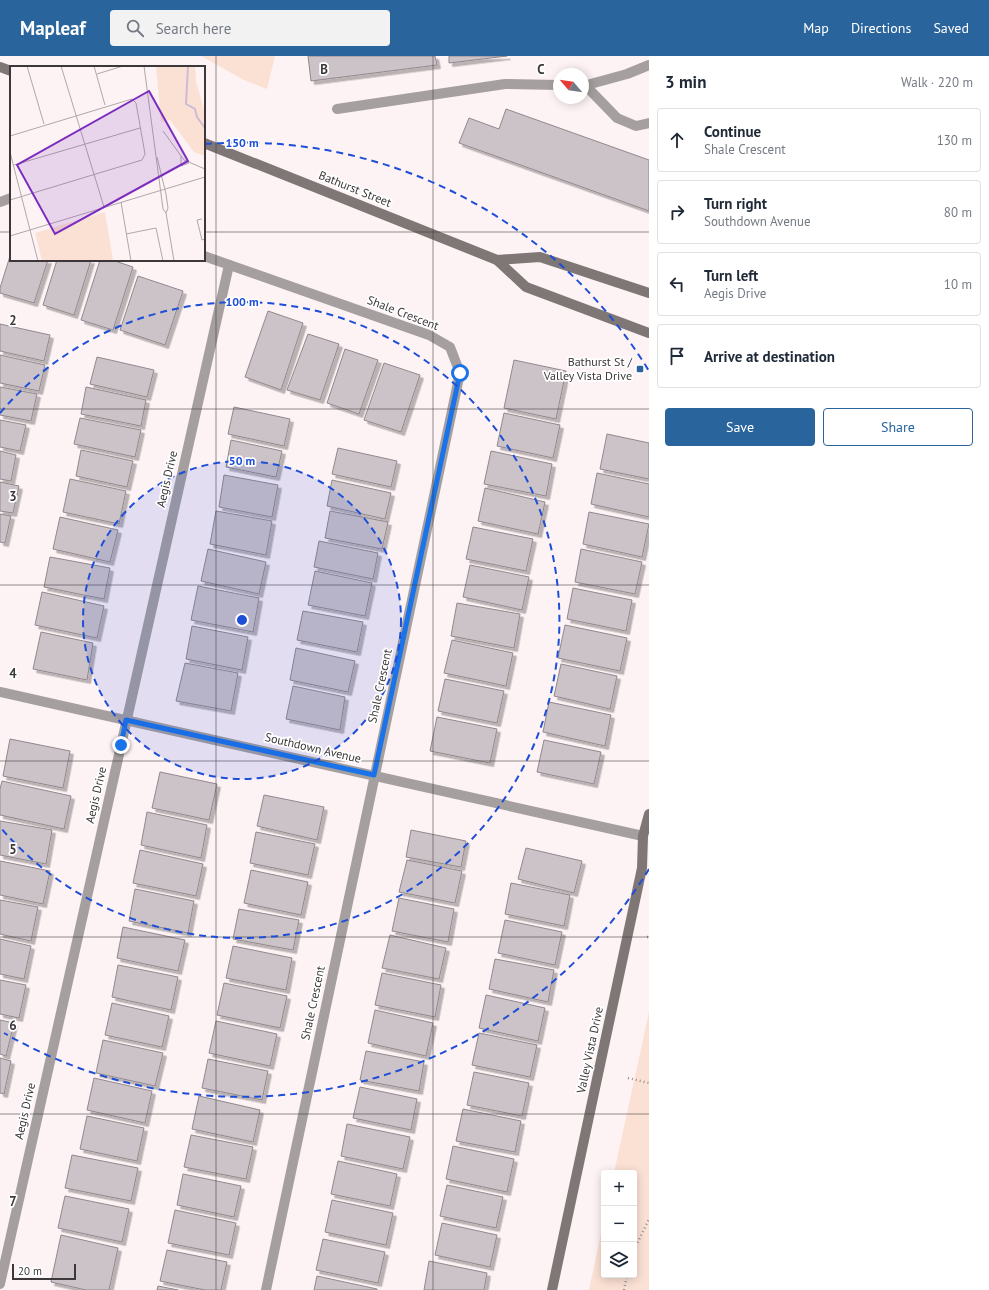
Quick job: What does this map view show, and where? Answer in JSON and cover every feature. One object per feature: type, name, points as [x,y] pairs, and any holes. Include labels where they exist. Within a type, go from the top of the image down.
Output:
[{"type":"main road","points":[[0,67],[10,71]]},
{"type":"main road","name":"Bathurst Street","points":[[205,143],[496,260],[526,287],[649,332]]},
{"type":"main road","name":"Bathurst Street","points":[[496,260],[540,257],[649,293]]},
{"type":"main road","name":"Valley Vista Drive","points":[[552,1290],[642,868],[643,836],[649,814]]},
{"type":"street","points":[[589,85],[627,74],[649,65]]},
{"type":"street","points":[[336,109],[505,84],[553,85]]},
{"type":"street","points":[[589,90],[617,118],[636,126],[649,123]]},
{"type":"street","points":[[0,202],[10,198]]},
{"type":"street","name":"Shale Crescent","points":[[205,256],[429,335],[450,347],[460,373],[266,1290]]},
{"type":"street","name":"Aegis Drive","points":[[0,1284],[229,265]]},
{"type":"street","name":"Southdown Avenue","points":[[0,692],[643,836]]},
{"type":"path","points":[[628,1078],[649,1083]]},
{"type":"path","points":[[637,1244],[649,1219]]},
{"type":"path","points":[[624,1290],[626,1278]]},
{"type":"shaded area","points":[[201,56],[275,56],[267,89],[244,80]]},
{"type":"shaded area","points":[[649,1012],[649,1290],[589,1290],[601,1233],[601,1278],[637,1278],[637,1170],[615,1170]]},
{"type":"building","points":[[308,56],[435,56],[437,65],[311,81]]},
{"type":"building","points":[[449,56],[507,56],[449,63]]},
{"type":"building","points":[[506,109],[649,160],[649,211],[459,143],[469,118],[499,129]]},
{"type":"building","points":[[10,256],[10,261],[48,261],[34,303],[0,293],[0,288]]},
{"type":"building","points":[[57,261],[91,261],[74,315],[43,305]]},
{"type":"building","points":[[100,261],[115,261],[133,267],[113,330],[81,320]]},
{"type":"building","points":[[138,276],[183,291],[165,345],[120,330]]},
{"type":"building","points":[[268,311],[303,323],[281,390],[245,377]]},
{"type":"building","points":[[0,324],[50,335],[44,361],[0,351]]},
{"type":"building","points":[[308,334],[339,344],[320,400],[287,390]]},
{"type":"building","points":[[345,349],[378,360],[359,414],[327,403]]},
{"type":"building","points":[[0,355],[45,365],[39,391],[0,383]]},
{"type":"building","points":[[97,357],[154,370],[147,397],[90,384]]},
{"type":"building","points":[[514,360],[566,371],[556,419],[504,408]]},
{"type":"building","points":[[384,363],[420,375],[401,432],[364,420]]},
{"type":"building","points":[[0,387],[37,394],[31,421],[0,415]]},
{"type":"building","points":[[86,387],[146,400],[141,426],[81,414]]},
{"type":"building","points":[[234,407],[290,419],[284,446],[228,434]]},
{"type":"building","points":[[504,413],[560,425],[553,458],[497,446]]},
{"type":"building","points":[[80,418],[141,430],[135,457],[74,444]]},
{"type":"building","points":[[0,420],[26,425],[20,451],[0,447]]},
{"type":"building","points":[[607,434],[649,443],[649,479],[600,469]]},
{"type":"building","points":[[231,440],[282,451],[276,477],[226,467]]},
{"type":"building","points":[[338,448],[397,461],[391,487],[332,474]]},
{"type":"building","points":[[81,450],[133,461],[127,487],[76,476]]},
{"type":"building","points":[[0,451],[16,455],[11,481],[0,479]]},
{"type":"building","points":[[491,451],[552,464],[546,496],[484,484]]},
{"type":"building","points":[[597,473],[649,484],[649,517],[591,504]]},
{"type":"building","points":[[224,475],[278,485],[272,517],[219,507]]},
{"type":"building","points":[[70,479],[126,491],[119,524],[63,512]]},
{"type":"building","points":[[332,480],[391,493],[385,519],[327,506]]},
{"type":"building","points":[[0,482],[19,486],[13,513],[0,511]]},
{"type":"building","points":[[485,488],[545,502],[538,534],[478,521]]},
{"type":"building","points":[[216,511],[272,521],[266,555],[210,544]]},
{"type":"building","points":[[330,511],[388,522],[382,549],[325,538]]},
{"type":"building","points":[[589,512],[649,524],[642,557],[583,544]]},
{"type":"building","points":[[0,514],[11,516],[5,543],[0,542]]},
{"type":"building","points":[[60,517],[118,530],[110,562],[53,549]]},
{"type":"building","points":[[473,527],[533,539],[526,571],[466,559]]},
{"type":"building","points":[[319,541],[378,553],[373,579],[314,567]]},
{"type":"building","points":[[208,549],[266,562],[259,594],[201,581]]},
{"type":"building","points":[[581,549],[642,562],[635,594],[575,582]]},
{"type":"building","points":[[50,557],[110,568],[104,599],[44,587]]},
{"type":"building","points":[[470,565],[529,577],[522,610],[463,597]]},
{"type":"building","points":[[315,571],[372,583],[365,616],[308,605]]},
{"type":"building","points":[[198,586],[259,598],[253,632],[191,620]]},
{"type":"building","points":[[573,588],[632,600],[626,631],[567,619]]},
{"type":"building","points":[[42,592],[104,606],[97,638],[35,625]]},
{"type":"building","points":[[457,603],[520,614],[514,648],[451,636]]},
{"type":"building","points":[[303,611],[363,622],[357,652],[297,640]]},
{"type":"building","points":[[565,625],[627,638],[620,671],[558,658]]},
{"type":"building","points":[[192,626],[248,637],[242,670],[186,659]]},
{"type":"building","points":[[41,632],[93,643],[87,680],[33,669]]},
{"type":"building","points":[[452,640],[513,653],[506,686],[444,673]]},
{"type":"building","points":[[296,648],[355,661],[348,692],[290,680]]},
{"type":"building","points":[[185,663],[238,673],[231,711],[176,701]]},
{"type":"building","points":[[561,664],[617,676],[610,709],[554,696]]},
{"type":"building","points":[[445,679],[504,691],[497,723],[438,711]]},
{"type":"building","points":[[293,686],[345,697],[340,730],[286,719]]},
{"type":"building","points":[[549,702],[611,715],[605,746],[543,732]]},
{"type":"building","points":[[437,717],[497,729],[490,763],[430,751]]},
{"type":"building","points":[[10,739],[70,751],[63,788],[3,776]]},
{"type":"building","points":[[544,740],[601,752],[594,784],[537,772]]},
{"type":"building","points":[[160,772],[217,784],[209,820],[152,808]]},
{"type":"building","points":[[2,781],[71,796],[64,829],[0,815],[0,789]]},
{"type":"building","points":[[264,795],[324,807],[317,840],[257,826]]},
{"type":"building","points":[[147,812],[207,825],[201,858],[141,845]]},
{"type":"building","points":[[0,821],[52,830],[46,864],[0,855]]},
{"type":"building","points":[[411,830],[466,841],[461,867],[406,857]]},
{"type":"building","points":[[256,832],[315,844],[308,875],[250,863]]},
{"type":"building","points":[[526,848],[582,861],[574,893],[518,879]]},
{"type":"building","points":[[140,850],[203,864],[196,896],[133,883]]},
{"type":"building","points":[[407,860],[462,871],[455,903],[399,892]]},
{"type":"building","points":[[0,861],[50,871],[43,904],[0,895]]},
{"type":"building","points":[[251,870],[308,882],[301,915],[244,903]]},
{"type":"building","points":[[511,883],[570,895],[564,926],[505,914]]},
{"type":"building","points":[[135,889],[194,901],[188,933],[129,921]]},
{"type":"building","points":[[399,898],[454,909],[448,942],[392,931]]},
{"type":"building","points":[[0,900],[38,907],[31,941],[0,934]]},
{"type":"building","points":[[239,909],[299,920],[293,950],[233,939]]},
{"type":"building","points":[[505,920],[562,932],[555,965],[498,953]]},
{"type":"building","points":[[123,927],[185,940],[178,971],[117,958]]},
{"type":"building","points":[[390,935],[446,948],[439,979],[382,968]]},
{"type":"building","points":[[0,939],[31,946],[24,979],[0,974]]},
{"type":"building","points":[[233,946],[292,958],[286,990],[226,978]]},
{"type":"building","points":[[495,959],[554,970],[548,1002],[489,989]]},
{"type":"building","points":[[118,965],[178,977],[171,1010],[112,997]]},
{"type":"building","points":[[382,973],[441,985],[435,1017],[375,1005]]},
{"type":"building","points":[[0,980],[26,985],[19,1018],[0,1014]]},
{"type":"building","points":[[224,983],[287,996],[280,1028],[217,1015]]},
{"type":"building","points":[[486,995],[545,1008],[538,1041],[479,1028]]},
{"type":"building","points":[[112,1003],[169,1016],[162,1047],[105,1035]]},
{"type":"building","points":[[375,1010],[433,1023],[426,1056],[368,1043]]},
{"type":"building","points":[[0,1020],[14,1023],[6,1056],[0,1054]]},
{"type":"building","points":[[216,1021],[277,1034],[270,1066],[209,1053]]},
{"type":"building","points":[[479,1033],[537,1045],[530,1077],[472,1065]]},
{"type":"building","points":[[103,1040],[163,1053],[155,1086],[96,1073]]},
{"type":"building","points":[[366,1051],[424,1062],[419,1091],[360,1080]]},
{"type":"building","points":[[0,1058],[11,1061],[4,1094],[0,1093]]},
{"type":"building","points":[[208,1059],[268,1071],[262,1100],[202,1088]]},
{"type":"building","points":[[474,1072],[529,1083],[522,1116],[467,1105]]},
{"type":"building","points":[[94,1078],[152,1091],[145,1123],[87,1110]]},
{"type":"building","points":[[360,1087],[417,1099],[411,1130],[353,1118]]},
{"type":"building","points":[[199,1096],[260,1110],[253,1142],[192,1129]]},
{"type":"building","points":[[463,1109],[521,1121],[515,1152],[456,1141]]},
{"type":"building","points":[[87,1116],[144,1128],[137,1161],[80,1149]]},
{"type":"building","points":[[347,1124],[410,1137],[403,1169],[341,1156]]},
{"type":"building","points":[[191,1135],[253,1147],[246,1179],[184,1167]]},
{"type":"building","points":[[453,1146],[514,1159],[507,1192],[446,1179]]},
{"type":"building","points":[[72,1155],[138,1168],[131,1201],[65,1188]]},
{"type":"building","points":[[338,1161],[397,1174],[390,1206],[331,1194]]},
{"type":"building","points":[[183,1174],[241,1186],[234,1217],[177,1205]]},
{"type":"building","points":[[447,1185],[503,1197],[496,1228],[440,1216]]},
{"type":"building","points":[[65,1196],[129,1209],[122,1242],[58,1228]]},
{"type":"building","points":[[332,1200],[393,1213],[386,1245],[325,1232]]},
{"type":"building","points":[[175,1210],[236,1223],[229,1255],[168,1243]]},
{"type":"building","points":[[442,1223],[497,1235],[490,1267],[435,1255]]},
{"type":"building","points":[[61,1235],[118,1248],[109,1290],[86,1290],[51,1282]]},
{"type":"building","points":[[323,1239],[385,1252],[378,1283],[316,1270]]},
{"type":"building","points":[[167,1250],[227,1262],[221,1290],[205,1290],[160,1281]]},
{"type":"building","points":[[429,1261],[487,1273],[484,1290],[424,1290]]},
{"type":"building","points":[[317,1276],[377,1289],[377,1290],[314,1290]]},
{"type":"building","points":[[158,1286],[178,1290],[157,1290]]},
{"type":"place","name":"Bathurst St / Valley Vista Drive","points":[[640,369]]},
{"type":"route","points":[[121,745],[126,720],[374,775],[460,373]]}]
